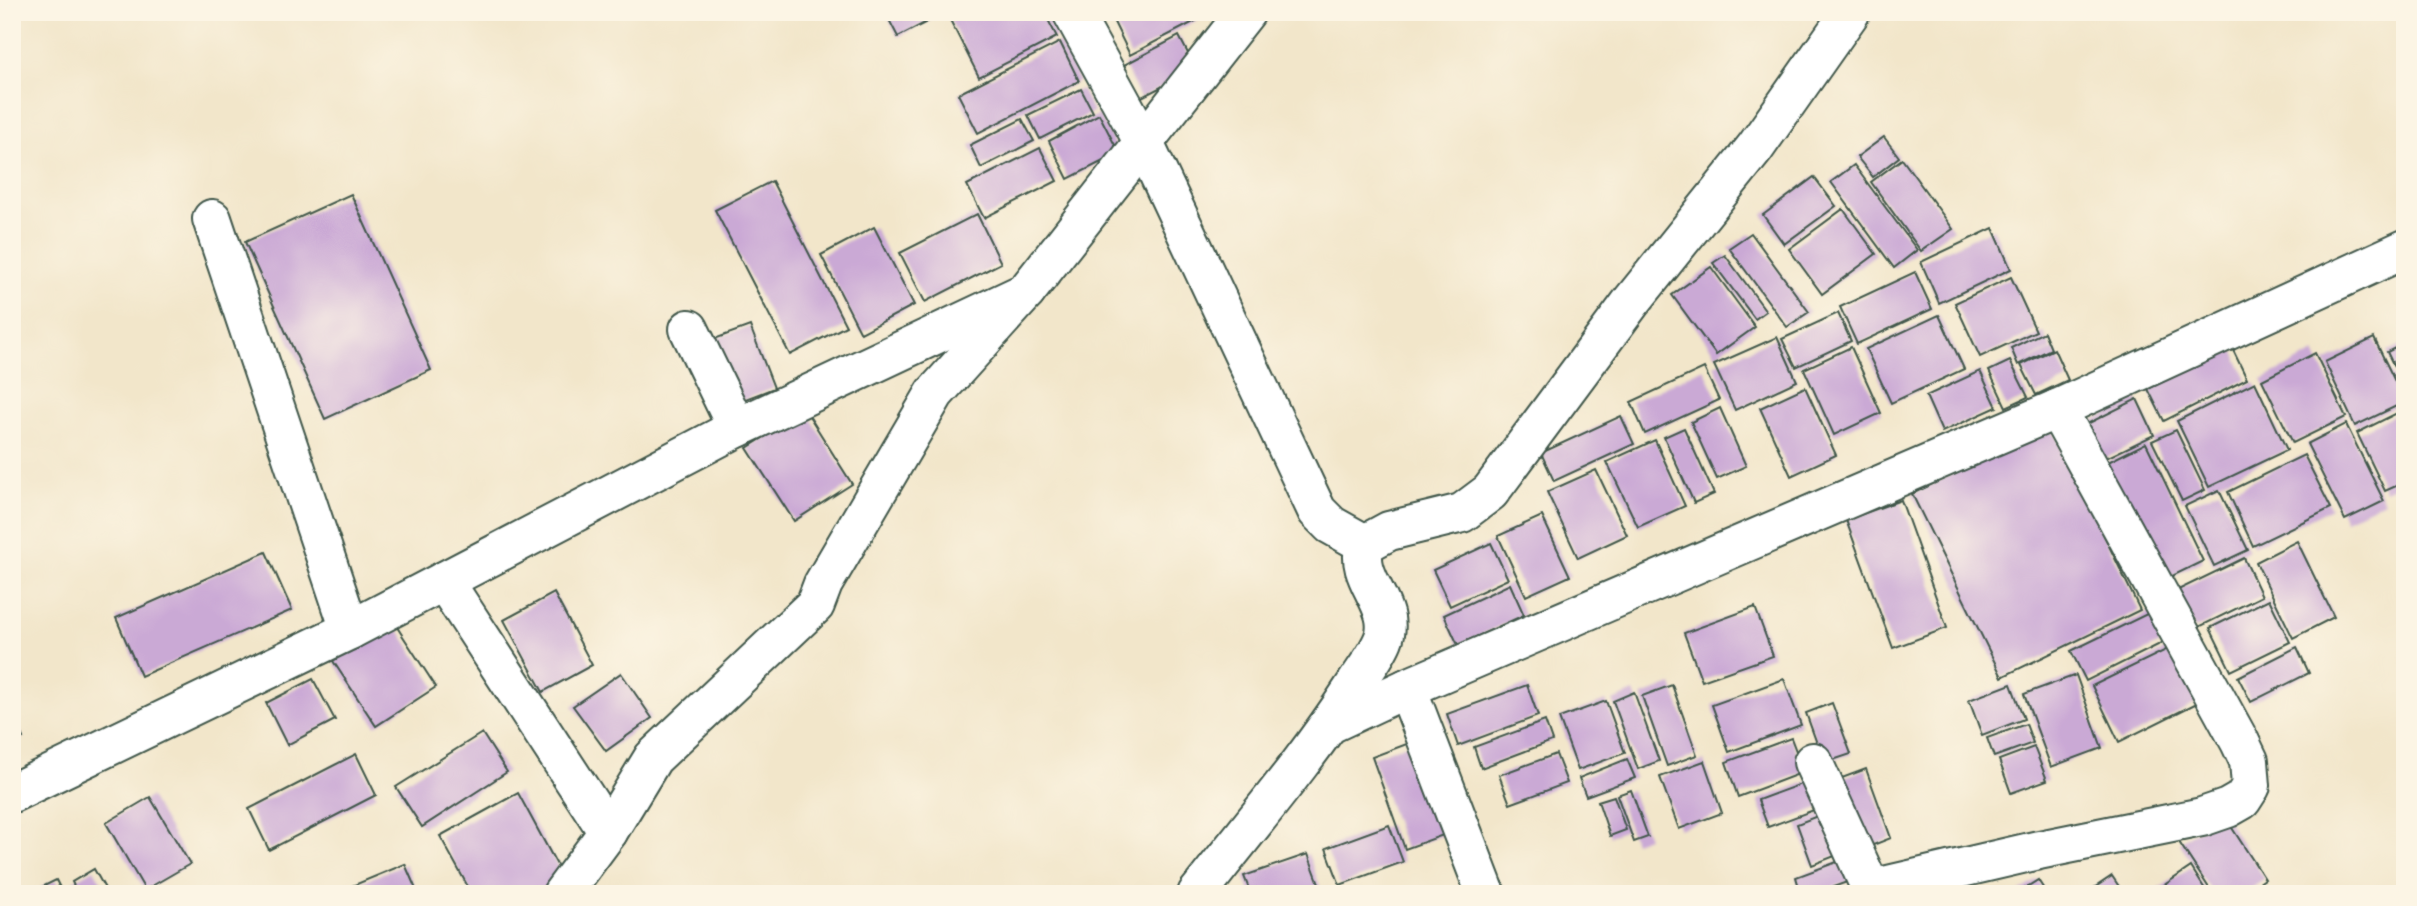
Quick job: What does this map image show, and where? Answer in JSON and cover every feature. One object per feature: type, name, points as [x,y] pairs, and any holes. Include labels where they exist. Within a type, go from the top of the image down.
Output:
[{"type":"street","points":[[1072,12],[1144,143],[1317,510],[1331,525],[1365,544]]},
{"type":"street","points":[[562,894],[608,832],[653,758],[814,605],[823,584],[935,393],[1027,292],[1246,12]]},
{"type":"street","points":[[1197,894],[1330,724],[1384,638],[1384,611],[1364,570],[1362,555],[1365,544],[1389,531],[1462,513],[1490,492],[1632,301],[1755,148],[1850,13]]},
{"type":"street","points":[[212,219],[350,630]]},
{"type":"street","points":[[1330,724],[1407,688],[2057,409],[2405,249]]},
{"type":"street","points":[[12,793],[350,630],[737,428],[1027,292]]},
{"type":"street","points":[[689,329],[737,428]]},
{"type":"street","points":[[1813,762],[1867,892],[2039,850],[2202,817],[2242,800],[2251,786],[2249,761],[2057,409]]},
{"type":"street","points":[[444,581],[608,832]]},
{"type":"street","points":[[1407,688],[1486,894]]},
{"type":"building","points":[[885,12],[946,12],[898,37]]},
{"type":"building","points":[[946,12],[1044,12],[1057,37],[979,77]]},
{"type":"building","points":[[1109,12],[1208,12],[1209,14],[1130,55]]},
{"type":"building","points":[[1179,36],[1196,69],[1140,98],[1124,65]]},
{"type":"building","points":[[1060,42],[1079,81],[978,133],[958,94]]},
{"type":"building","points":[[1081,89],[1093,112],[1040,139],[1028,115]]},
{"type":"building","points":[[1099,114],[1119,153],[1068,179],[1049,141]]},
{"type":"building","points":[[1022,119],[1034,141],[981,168],[970,145]]},
{"type":"building","points":[[1884,137],[1899,157],[1873,177],[1857,157]]},
{"type":"building","points":[[1040,148],[1057,181],[984,218],[967,185]]},
{"type":"building","points":[[1902,159],[1953,229],[1921,251],[1871,182]]},
{"type":"building","points":[[1854,165],[1917,250],[1894,268],[1831,182]]},
{"type":"building","points":[[1814,177],[1836,206],[1784,244],[1763,215]]},
{"type":"building","points":[[772,181],[846,326],[790,355],[715,210]]},
{"type":"building","points":[[351,194],[431,370],[325,419],[245,242]]},
{"type":"building","points":[[1843,209],[1876,254],[1822,294],[1789,249]]},
{"type":"building","points":[[977,214],[1001,263],[925,302],[900,253]]},
{"type":"building","points":[[874,227],[914,305],[861,333],[821,255]]},
{"type":"building","points":[[1993,228],[2011,269],[1939,303],[1921,262]]},
{"type":"building","points":[[1751,233],[1809,312],[1787,327],[1729,248]]},
{"type":"building","points":[[1725,255],[1766,311],[1755,319],[1713,263]]},
{"type":"building","points":[[1711,267],[1755,327],[1716,355],[1672,295]]},
{"type":"building","points":[[1915,272],[1932,309],[1857,344],[1840,307]]},
{"type":"building","points":[[2011,277],[2036,331],[1980,357],[1955,303]]},
{"type":"building","points":[[1838,313],[1851,341],[1796,367],[1782,339]]},
{"type":"building","points":[[1939,315],[1964,369],[1891,403],[1866,349]]},
{"type":"building","points":[[750,326],[774,388],[730,405],[706,342]]},
{"type":"building","points":[[2044,332],[2051,349],[2018,365],[2011,348]]},
{"type":"building","points":[[1777,337],[1797,381],[1735,410],[1714,365]]},
{"type":"building","points":[[2374,338],[2405,402],[2355,426],[2325,362]]},
{"type":"building","points":[[2405,343],[2405,389],[2387,352]]},
{"type":"building","points":[[1851,347],[1881,413],[1834,435],[1804,369]]},
{"type":"building","points":[[2232,348],[2247,379],[2164,421],[2148,389]]},
{"type":"building","points":[[2054,349],[2068,380],[2036,395],[2021,365]]},
{"type":"building","points":[[2315,353],[2346,417],[2293,443],[2262,380]]},
{"type":"building","points":[[2010,361],[2028,397],[2006,407],[1989,371]]},
{"type":"building","points":[[1704,368],[1719,400],[1645,434],[1631,402]]},
{"type":"building","points":[[1980,371],[1997,407],[1942,432],[1926,396]]},
{"type":"building","points":[[2255,382],[2287,450],[2209,487],[2177,421]]},
{"type":"building","points":[[1805,387],[1836,455],[1791,476],[1760,408]]},
{"type":"building","points":[[2137,399],[2154,435],[2102,460],[2085,425]]},
{"type":"building","points":[[1720,408],[1746,466],[1717,479],[1691,422]]},
{"type":"building","points":[[2405,409],[2405,482],[2385,491],[2357,433]]},
{"type":"building","points":[[806,411],[852,484],[794,521],[747,448]]},
{"type":"building","points":[[1621,416],[1634,444],[1554,481],[1541,453]]},
{"type":"building","points":[[2346,424],[2384,501],[2345,520],[2307,444]]},
{"type":"building","points":[[2051,426],[2140,610],[2002,677],[1912,494]]},
{"type":"building","points":[[1684,428],[1714,494],[1694,503],[1664,437]]},
{"type":"building","points":[[2176,430],[2205,490],[2182,501],[2152,441]]},
{"type":"building","points":[[1655,440],[1685,506],[1638,527],[1607,462]]},
{"type":"building","points":[[2146,443],[2203,561],[2158,583],[2100,466]]},
{"type":"building","points":[[2304,455],[2331,508],[2253,546],[2228,492]]},
{"type":"building","points":[[1596,470],[1627,535],[1578,558],[1547,492]]},
{"type":"building","points":[[2219,490],[2248,550],[2214,566],[2185,506]]},
{"type":"building","points":[[1901,500],[1947,628],[1893,648],[1846,520]]},
{"type":"building","points":[[1542,516],[1570,576],[1526,596],[1498,536]]},
{"type":"building","points":[[2297,541],[2334,617],[2293,638],[2256,562]]},
{"type":"building","points":[[1491,543],[1508,579],[1450,606],[1433,570]]},
{"type":"building","points":[[266,552],[292,610],[141,676],[116,618]]},
{"type":"building","points":[[2244,558],[2262,596],[2195,629],[2176,591]]},
{"type":"building","points":[[1510,584],[1524,615],[1458,645],[1444,615]]},
{"type":"building","points":[[554,593],[592,665],[543,692],[504,620]]},
{"type":"building","points":[[2269,599],[2290,642],[2231,671],[2210,628]]},
{"type":"building","points":[[1755,607],[1773,656],[1702,681],[1684,633]]},
{"type":"building","points":[[2153,611],[2168,640],[2086,681],[2071,651]]},
{"type":"building","points":[[393,621],[436,687],[376,726],[333,661]]},
{"type":"building","points":[[2172,647],[2199,702],[2119,742],[2092,686]]},
{"type":"building","points":[[2297,647],[2309,673],[2251,702],[2238,677]]},
{"type":"building","points":[[621,673],[652,718],[606,751],[573,706]]},
{"type":"building","points":[[2076,675],[2102,748],[2051,767],[2024,694]]},
{"type":"building","points":[[313,679],[335,720],[287,745],[266,703]]},
{"type":"building","points":[[1784,679],[1801,725],[1729,752],[1712,705]]},
{"type":"building","points":[[2011,684],[2024,719],[1982,735],[1969,700]]},
{"type":"building","points":[[1527,685],[1538,716],[1458,746],[1447,714]]},
{"type":"building","points":[[1672,685],[1697,755],[1667,766],[1642,696]]},
{"type":"building","points":[[1634,692],[1659,761],[1638,769],[1613,701]]},
{"type":"building","points":[[1606,701],[1625,753],[1578,770],[1559,718]]},
{"type":"building","points":[[1832,703],[1851,754],[1824,763],[1806,713]]},
{"type":"building","points":[[12,714],[23,738],[12,743]]},
{"type":"building","points":[[1545,721],[1552,741],[1481,768],[1474,747]]},
{"type":"building","points":[[2026,724],[2033,743],[1994,757],[1987,738]]},
{"type":"building","points":[[482,733],[507,772],[422,827],[396,787]]},
{"type":"building","points":[[1791,738],[1804,772],[1738,797],[1726,762]]},
{"type":"building","points":[[1412,742],[1446,834],[1405,849],[1372,757]]},
{"type":"building","points":[[2034,747],[2047,780],[2011,793],[1999,760]]},
{"type":"building","points":[[356,754],[376,795],[269,850],[249,809]]},
{"type":"building","points":[[1556,754],[1567,783],[1510,804],[1499,775]]},
{"type":"building","points":[[1627,759],[1635,778],[1586,796],[1579,778]]},
{"type":"building","points":[[1704,761],[1722,813],[1679,829],[1660,777]]},
{"type":"building","points":[[1866,769],[1891,838],[1858,851],[1831,782]]},
{"type":"building","points":[[1812,780],[1822,807],[1768,827],[1758,800]]},
{"type":"building","points":[[1631,790],[1648,837],[1634,842],[1617,795]]},
{"type":"building","points":[[518,793],[571,891],[566,894],[472,894],[440,836]]},
{"type":"building","points":[[1614,796],[1626,830],[1610,836],[1598,801]]},
{"type":"building","points":[[150,797],[190,864],[145,890],[106,823]]},
{"type":"building","points":[[1830,811],[1845,852],[1812,865],[1797,824]]},
{"type":"building","points":[[2223,814],[2265,879],[2243,894],[2213,894],[2179,842]]},
{"type":"building","points":[[1389,825],[1403,862],[1340,885],[1326,848]]},
{"type":"building","points":[[1308,854],[1323,894],[1251,894],[1244,876]]},
{"type":"building","points":[[1853,856],[1861,877],[1814,894],[1801,894],[1796,877]]},
{"type":"building","points":[[405,864],[418,894],[349,894],[347,888]]},
{"type":"building","points":[[2191,867],[2208,894],[2151,894]]},
{"type":"building","points":[[94,869],[108,894],[78,894],[72,882]]},
{"type":"building","points":[[2112,876],[2124,894],[2085,894]]},
{"type":"building","points":[[56,880],[63,894],[28,894]]},
{"type":"building","points":[[2038,880],[2047,894],[2016,894]]}]
